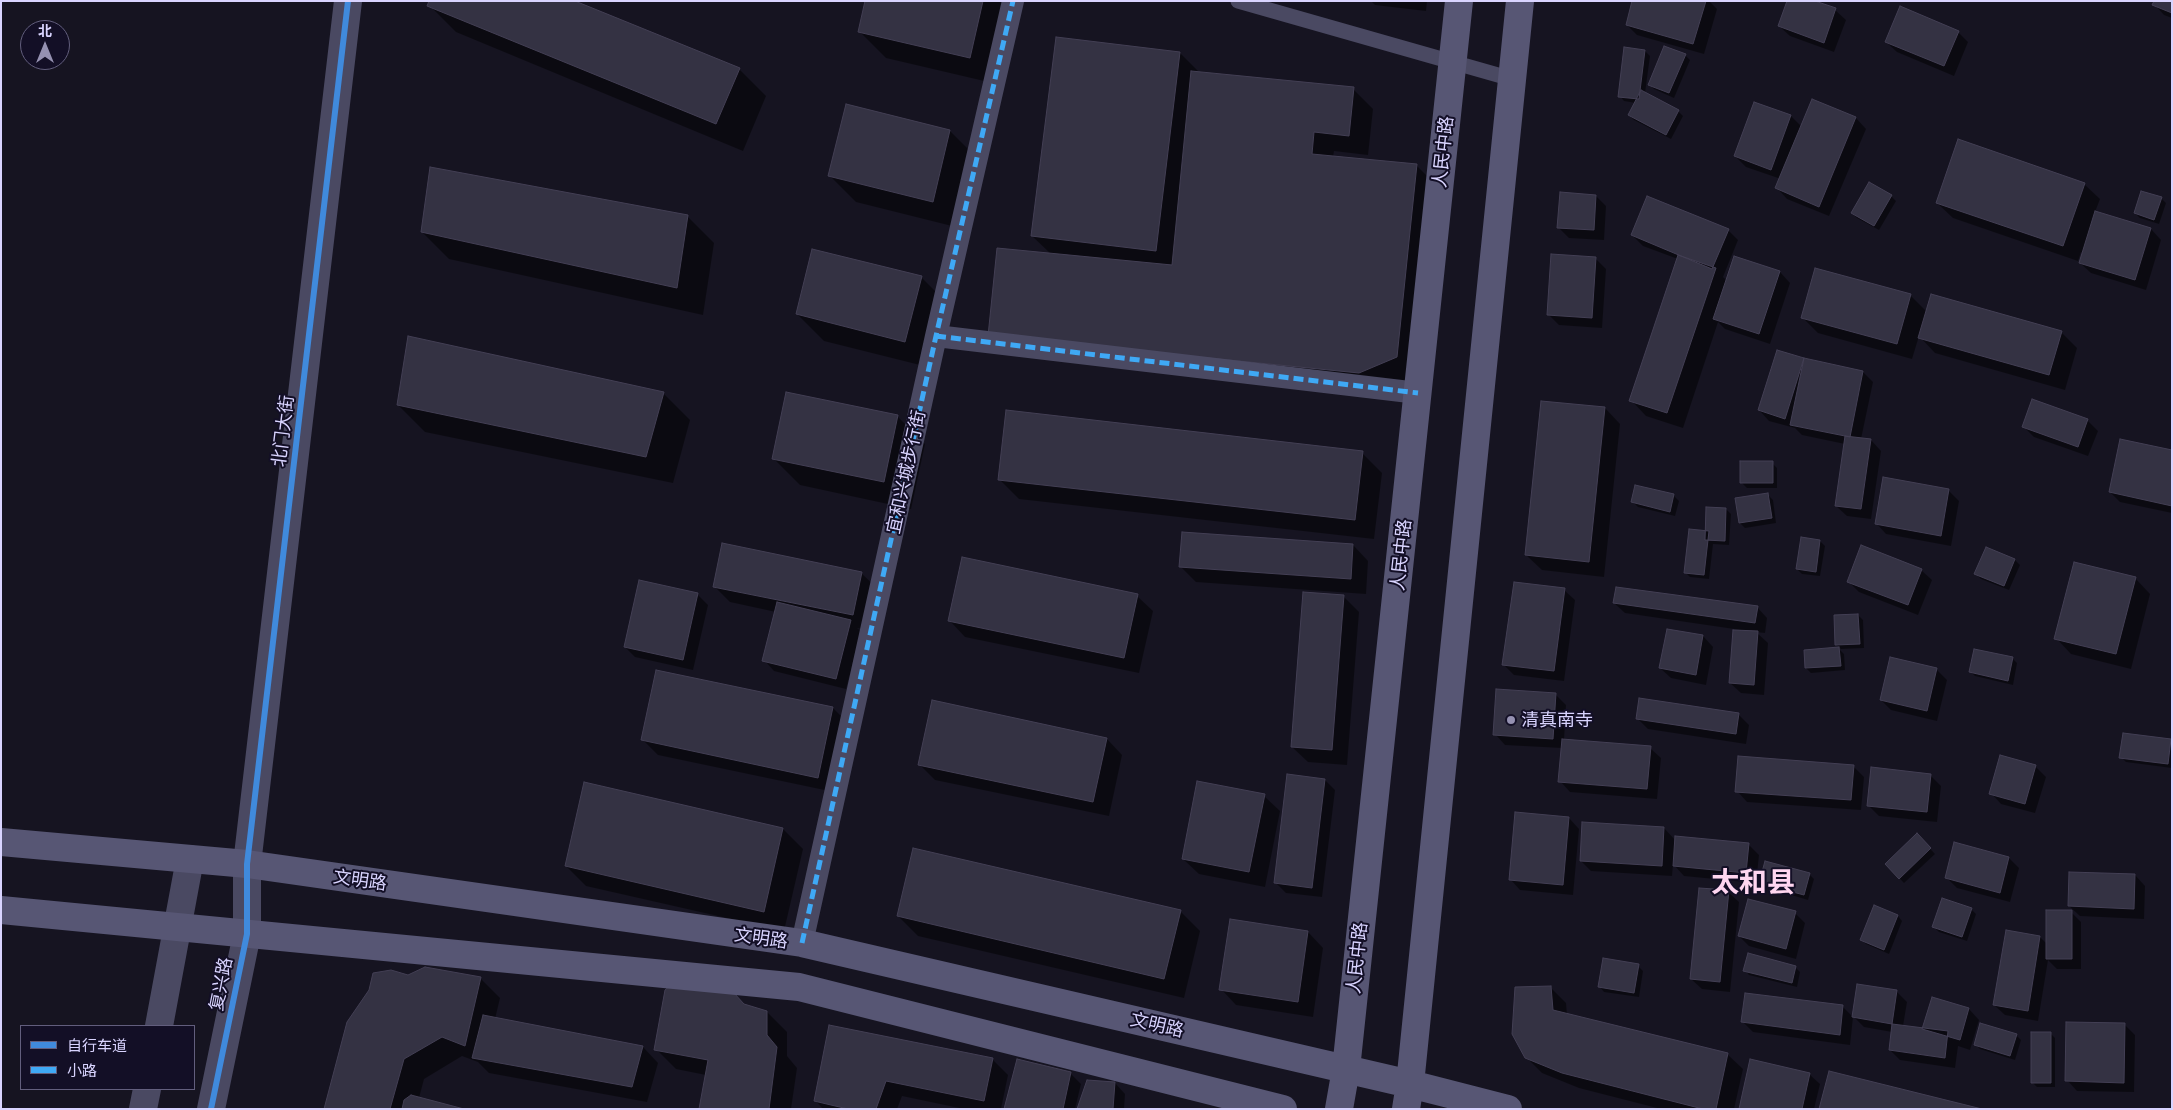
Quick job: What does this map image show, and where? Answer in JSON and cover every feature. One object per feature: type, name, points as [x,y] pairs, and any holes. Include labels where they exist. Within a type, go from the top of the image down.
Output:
[{"type":"main road","name":"人民中路","points":[[1339,1109],[1346,1069],[1459,1]]},
{"type":"main road","points":[[1408,1096],[1520,1]]},
{"type":"main road","name":"文明路","points":[[1,842],[248,864],[802,944],[1346,1069],[1408,1096],[1508,1109]]},
{"type":"main road","points":[[1,910],[799,987],[1283,1109]]},
{"type":"street","name":"北门大街","points":[[248,864],[348,1]]},
{"type":"street","name":"宜和兴城步行街","points":[[802,944],[936,336],[1013,1]]},
{"type":"street","points":[[936,336],[1418,393]]},
{"type":"street","points":[[159,1025],[190,859]]},
{"type":"street","name":"复兴路","points":[[211,1109],[246,934],[248,864]]},
{"type":"street","points":[[143,1109],[147,1090]]},
{"type":"lane","points":[[1238,1],[1512,79]]},
{"type":"building","points":[[429,1],[575,1],[740,68],[716,124],[427,6]]},
{"type":"building","points":[[865,1],[983,1],[970,58],[858,32]]},
{"type":"building","points":[[1632,1],[1706,1],[1693,44],[1626,25]]},
{"type":"building","points":[[1787,1],[1815,1],[1836,8],[1824,43],[1778,26]]},
{"type":"building","points":[[2154,1],[2172,1],[2172,13],[2152,5]]},
{"type":"building","points":[[1900,6],[1959,31],[1944,66],[1885,42]]},
{"type":"building","points":[[1056,37],[1180,52],[1156,251],[1031,236]]},
{"type":"building","points":[[1664,46],[1686,54],[1669,93],[1648,85]]},
{"type":"building","points":[[1624,47],[1645,50],[1639,99],[1618,97]]},
{"type":"building","points":[[1191,71],[1354,87],[1349,136],[1314,132],[1312,154],[1417,164],[1397,357],[1359,373],[988,336],[997,248],[1172,265]]},
{"type":"building","points":[[1641,90],[1679,110],[1666,135],[1628,115]]},
{"type":"building","points":[[1812,99],[1856,117],[1819,207],[1775,188]]},
{"type":"building","points":[[1754,102],[1791,115],[1771,170],[1734,156]]},
{"type":"building","points":[[846,104],[950,130],[933,202],[828,176]]},
{"type":"building","points":[[1958,139],[2085,183],[2063,246],[1936,203]]},
{"type":"building","points":[[430,167],[688,215],[677,288],[421,232]]},
{"type":"building","points":[[1869,182],[1892,195],[1874,226],[1851,213]]},
{"type":"building","points":[[2141,191],[2162,197],[2154,220],[2134,213]]},
{"type":"building","points":[[1560,192],[1596,195],[1594,230],[1557,228]]},
{"type":"building","points":[[1647,196],[1729,229],[1712,269],[1631,235]]},
{"type":"building","points":[[2095,211],[2151,228],[2135,280],[2079,263]]},
{"type":"building","points":[[812,249],[922,276],[905,342],[796,314]]},
{"type":"building","points":[[1551,254],[1596,257],[1592,318],[1547,315]]},
{"type":"building","points":[[1678,255],[1716,268],[1667,413],[1629,401]]},
{"type":"building","points":[[1734,256],[1780,271],[1759,334],[1713,319]]},
{"type":"building","points":[[1815,268],[1911,294],[1897,344],[1801,318]]},
{"type":"building","points":[[1931,294],[2062,331],[2049,375],[1918,338]]},
{"type":"building","points":[[408,336],[664,392],[646,457],[397,405]]},
{"type":"building","points":[[1777,350],[1804,358],[1785,419],[1758,410]]},
{"type":"building","points":[[1804,358],[1863,371],[1850,437],[1790,425]]},
{"type":"building","points":[[786,392],[898,415],[884,482],[772,459]]},
{"type":"building","points":[[2032,399],[2088,419],[2078,447],[2022,427]]},
{"type":"building","points":[[1541,401],[1605,407],[1589,562],[1525,555]]},
{"type":"building","points":[[1006,410],[1363,451],[1355,520],[998,480]]},
{"type":"building","points":[[1845,436],[1871,439],[1861,509],[1835,506]]},
{"type":"building","points":[[2120,439],[2172,450],[2172,506],[2109,492]]},
{"type":"building","points":[[1740,461],[1773,461],[1773,483],[1740,483]]},
{"type":"building","points":[[1883,477],[1949,489],[1941,536],[1875,524]]},
{"type":"building","points":[[1635,485],[1674,494],[1670,512],[1631,502]]},
{"type":"building","points":[[1768,493],[1772,518],[1739,523],[1735,498]]},
{"type":"building","points":[[1706,507],[1726,508],[1725,541],[1705,540]]},
{"type":"building","points":[[1689,529],[1709,531],[1704,575],[1684,573]]},
{"type":"building","points":[[1182,532],[1353,544],[1351,579],[1179,567]]},
{"type":"building","points":[[1801,537],[1820,540],[1816,572],[1796,569]]},
{"type":"building","points":[[722,543],[862,572],[853,615],[713,587]]},
{"type":"building","points":[[1861,545],[1922,569],[1908,605],[1847,582]]},
{"type":"building","points":[[1986,547],[2015,559],[2004,586],[1974,574]]},
{"type":"building","points":[[962,557],[1138,594],[1124,658],[948,621]]},
{"type":"building","points":[[2074,562],[2136,577],[2116,654],[2054,639]]},
{"type":"building","points":[[639,580],[698,593],[683,660],[624,647]]},
{"type":"building","points":[[1514,582],[1565,588],[1554,671],[1502,665]]},
{"type":"building","points":[[1616,587],[1758,606],[1755,623],[1613,603]]},
{"type":"building","points":[[1303,592],[1344,595],[1332,750],[1291,747]]},
{"type":"building","points":[[777,602],[851,620],[836,679],[762,661]]},
{"type":"building","points":[[1858,614],[1860,644],[1835,645],[1834,615]]},
{"type":"building","points":[[1667,629],[1703,635],[1696,675],[1659,668]]},
{"type":"building","points":[[1733,630],[1758,631],[1754,685],[1729,683]]},
{"type":"building","points":[[1839,647],[1841,666],[1805,668],[1804,650]]},
{"type":"building","points":[[1974,649],[2013,657],[2008,681],[1969,672]]},
{"type":"building","points":[[1890,657],[1937,668],[1927,711],[1880,700]]},
{"type":"building","points":[[656,670],[833,707],[818,778],[641,740]]},
{"type":"building","points":[[1496,689],[1556,693],[1553,739],[1493,735]]},
{"type":"building","points":[[1639,698],[1739,713],[1736,734],[1636,719]]},
{"type":"building","points":[[932,700],[1107,738],[1093,802],[918,765]]},
{"type":"building","points":[[2123,733],[2171,739],[2168,764],[2119,758]]},
{"type":"building","points":[[1562,739],[1651,746],[1647,789],[1558,782]]},
{"type":"building","points":[[2000,755],[2036,765],[2025,804],[1989,794]]},
{"type":"building","points":[[1738,756],[1854,765],[1851,800],[1735,792]]},
{"type":"building","points":[[1871,767],[1931,774],[1927,812],[1867,806]]},
{"type":"building","points":[[1287,774],[1325,779],[1312,888],[1274,883]]},
{"type":"building","points":[[1197,781],[1265,794],[1249,872],[1182,859]]},
{"type":"building","points":[[584,782],[783,828],[764,912],[565,866]]},
{"type":"building","points":[[1515,812],[1569,817],[1563,885],[1509,880]]},
{"type":"building","points":[[1582,822],[1664,827],[1662,866],[1580,861]]},
{"type":"building","points":[[1917,833],[1931,848],[1899,879],[1885,864]]},
{"type":"building","points":[[1675,836],[1749,843],[1746,873],[1673,866]]},
{"type":"building","points":[[1954,842],[2009,857],[2000,893],[1945,878]]},
{"type":"building","points":[[913,848],[1181,910],[1164,979],[897,916]]},
{"type":"building","points":[[1765,861],[1810,873],[1804,895],[1759,883]]},
{"type":"building","points":[[2069,872],[2135,874],[2134,909],[2068,906]]},
{"type":"building","points":[[1699,888],[1729,890],[1720,982],[1690,979]]},
{"type":"building","points":[[1942,898],[1972,908],[1962,937],[1932,927]]},
{"type":"building","points":[[1748,899],[1796,911],[1786,949],[1738,936]]},
{"type":"building","points":[[1874,905],[1898,915],[1884,950],[1860,940]]},
{"type":"building","points":[[2046,910],[2072,910],[2072,959],[2046,959]]},
{"type":"building","points":[[1230,919],[1308,931],[1298,1002],[1219,990]]},
{"type":"building","points":[[2006,930],[2040,936],[2028,1011],[1993,1005]]},
{"type":"building","points":[[1748,953],[1796,966],[1792,983],[1743,971]]},
{"type":"building","points":[[1603,958],[1639,964],[1634,993],[1598,987]]},
{"type":"building","points":[[425,967],[481,977],[465,1046],[442,1037],[404,1059],[390,1109],[324,1109],[347,1022],[369,990],[373,973],[391,970],[408,975]]},
{"type":"building","points":[[672,984],[734,993],[744,1004],[767,1011],[767,1035],[777,1047],[769,1109],[699,1109],[708,1060],[654,1050],[665,990]]},
{"type":"building","points":[[1857,984],[1897,990],[1892,1024],[1852,1017]]},
{"type":"building","points":[[1551,986],[1553,1010],[1728,1053],[1716,1109],[1703,1109],[1562,1073],[1525,1058],[1512,1034],[1515,987]]},
{"type":"building","points":[[1745,993],[1843,1005],[1840,1035],[1741,1022]]},
{"type":"building","points":[[1932,997],[1969,1008],[1960,1040],[1922,1029]]},
{"type":"building","points":[[483,1015],[643,1046],[632,1087],[472,1058]]},
{"type":"building","points":[[2066,1022],[2125,1023],[2124,1083],[2065,1081]]},
{"type":"building","points":[[1980,1023],[2017,1034],[2010,1056],[1974,1045]]},
{"type":"building","points":[[1892,1024],[1948,1031],[1945,1058],[1889,1050]]},
{"type":"building","points":[[829,1025],[993,1058],[984,1101],[886,1081],[876,1109],[848,1109],[814,1101]]},
{"type":"building","points":[[2031,1032],[2051,1032],[2051,1083],[2031,1083]]},
{"type":"building","points":[[1017,1059],[1071,1072],[1063,1109],[1004,1109]]},
{"type":"building","points":[[1750,1059],[1810,1073],[1802,1109],[1739,1109]]},
{"type":"building","points":[[1829,1071],[1982,1109],[1819,1109]]},
{"type":"building","points":[[1087,1080],[1115,1082],[1113,1109],[1077,1109]]},
{"type":"building","points":[[411,1095],[464,1109],[402,1109],[404,1100]]},
{"type":"marked path","points":[[802,943],[936,336],[1013,1]]},
{"type":"marked path","points":[[936,336],[1418,393]]},
{"type":"cycle path","points":[[211,1109],[247,934],[247,864],[348,1]]},
{"type":"place","name":"清真南寺","points":[[1511,720]]},
{"type":"district","name":"太和县","points":[[1753,883]]}]
